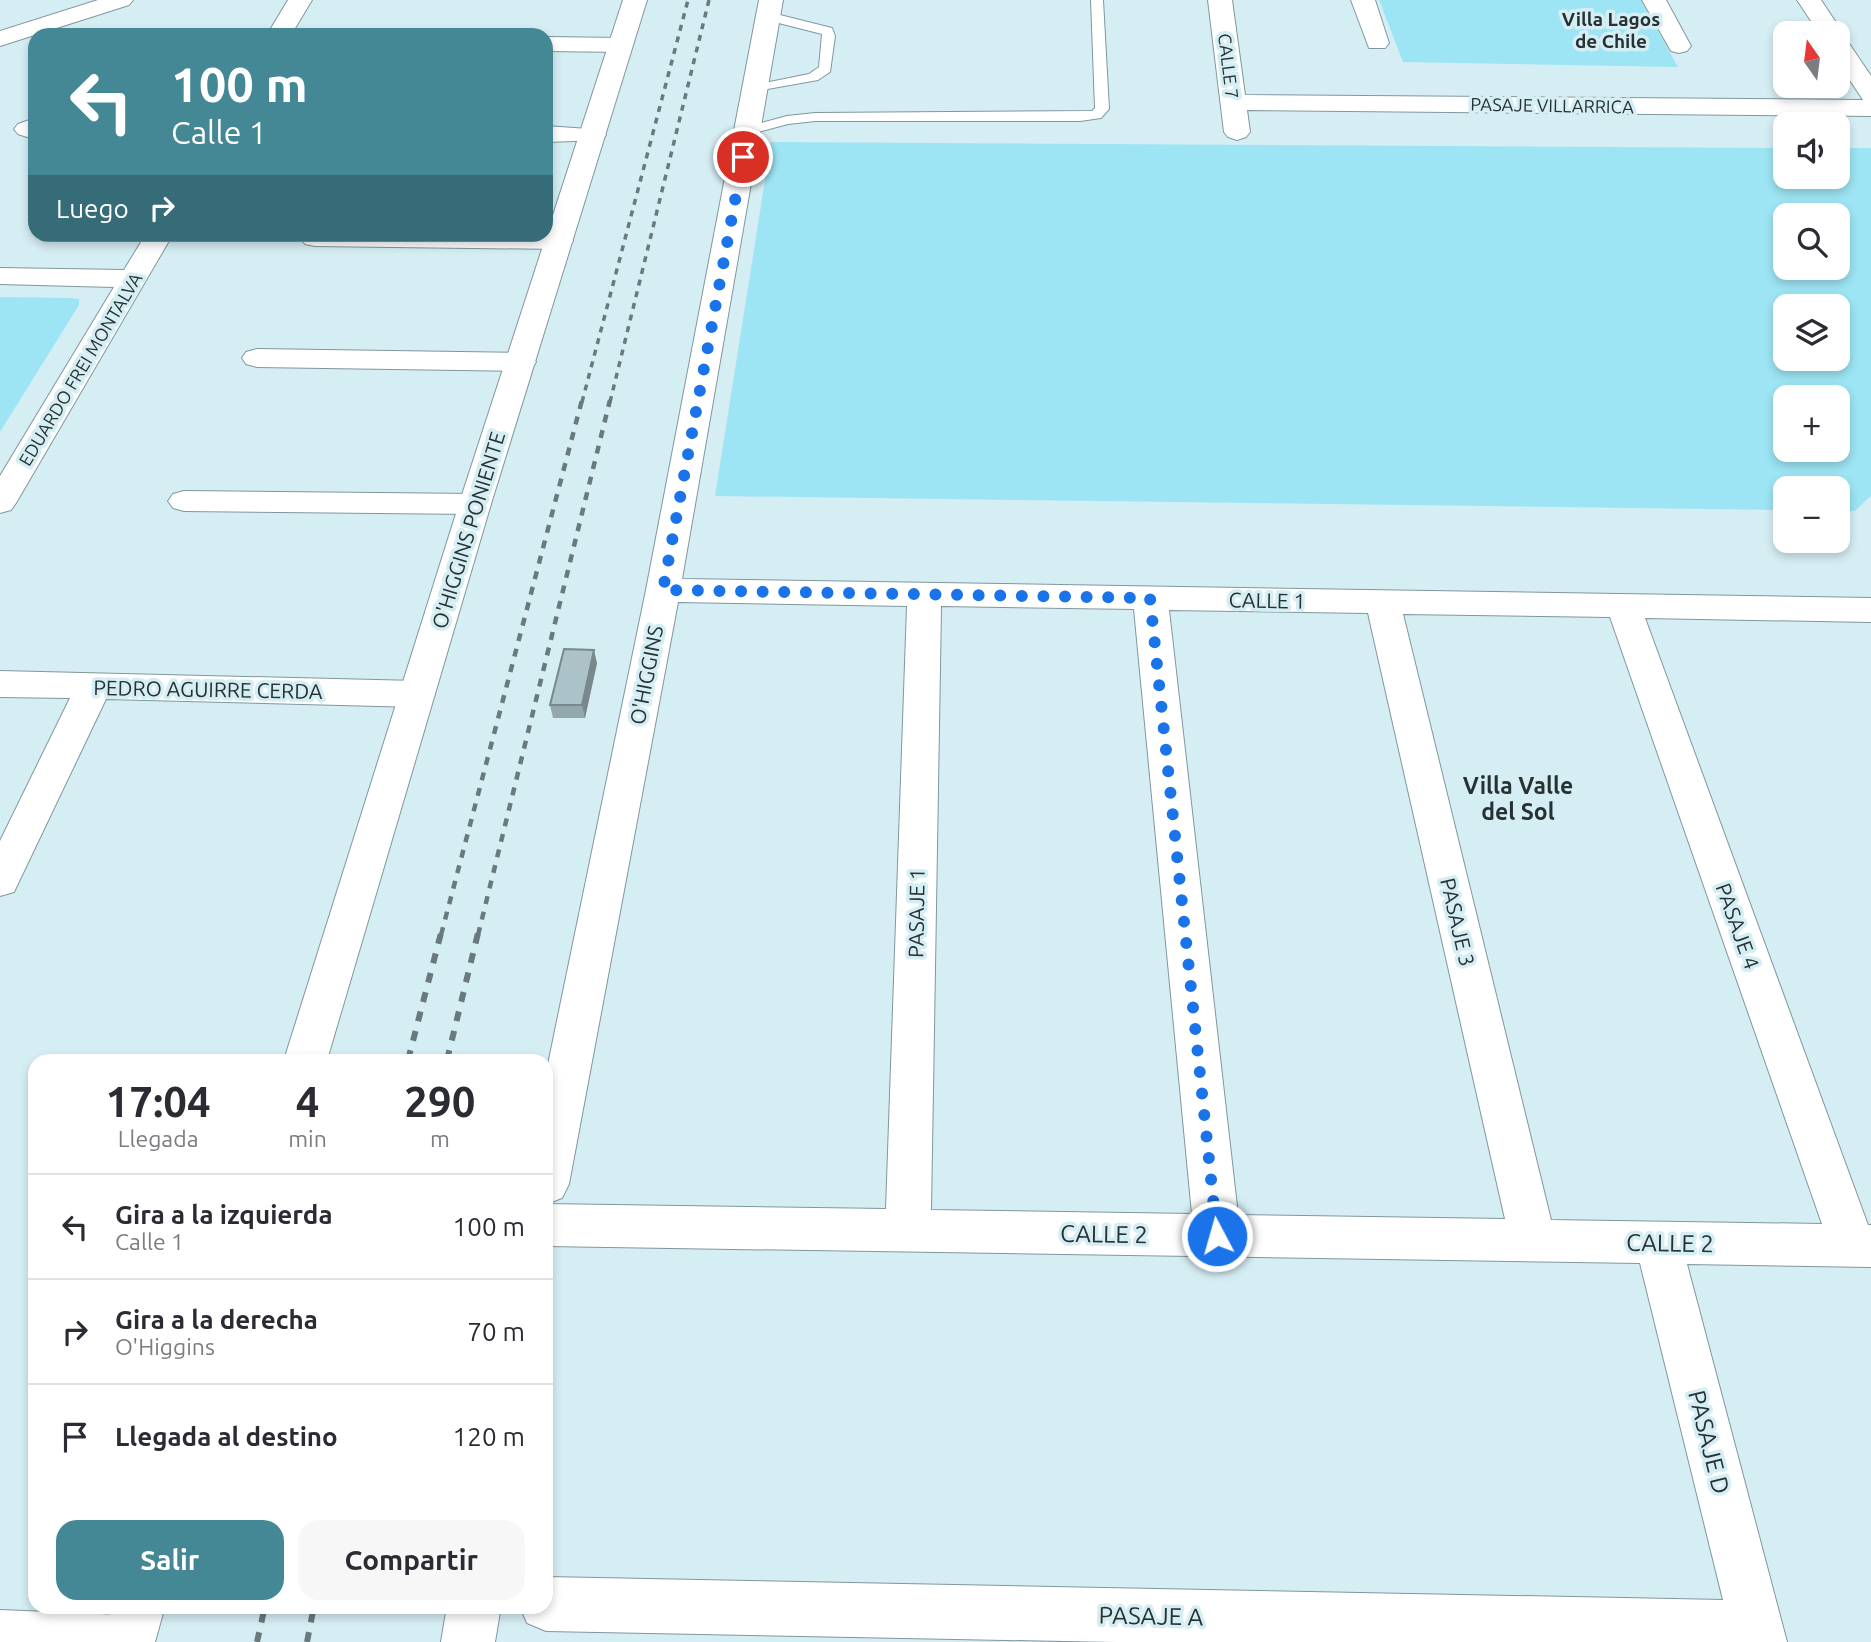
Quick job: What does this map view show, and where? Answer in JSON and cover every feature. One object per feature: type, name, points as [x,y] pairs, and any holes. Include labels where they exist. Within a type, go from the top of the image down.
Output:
[{"type":"street","points":[[34,28],[121,0]]},
{"type":"street","points":[[283,28],[300,0]]},
{"type":"street","name":"O'HIGGINS PONIENTE","points":[[307,1054],[475,504],[635,0]]},
{"type":"street","name":"CALLE 7","points":[[1220,0],[1237,132]]},
{"type":"street","points":[[1363,0],[1377,43]]},
{"type":"street","points":[[1654,0],[1679,46]]},
{"type":"street","points":[[1809,0],[1823,21]]},
{"type":"street","points":[[34,7],[53,22]]},
{"type":"street","name":"O'HIGGINS","points":[[553,1148],[663,590],[770,8]]},
{"type":"street","points":[[0,39],[28,30]]},
{"type":"street","points":[[553,44],[621,45]]},
{"type":"street","points":[[1850,63],[1871,95]]},
{"type":"street","name":"PASAJE VILLARRICA","points":[[1233,102],[1871,108]]},
{"type":"street","points":[[553,134],[593,135]]},
{"type":"street","points":[[553,241],[559,241]]},
{"type":"street","name":"EDUARDO FREI MONTALVA","points":[[0,503],[155,242]]},
{"type":"street","points":[[0,276],[134,279]]},
{"type":"street","points":[[257,358],[521,362]]},
{"type":"street","points":[[184,501],[475,504]]},
{"type":"street","name":"CALLE 1","points":[[663,590],[1871,610]]},
{"type":"street","name":"PASAJE 1","points":[[908,1231],[924,595]]},
{"type":"street","points":[[1150,598],[1217,1236]]},
{"type":"street","name":"PASAJE 3","points":[[1383,602],[1533,1241]]},
{"type":"street","name":"PASAJE 4","points":[[1623,606],[1862,1246]]},
{"type":"street","name":"PEDRO AGUIRRE CERDA","points":[[0,684],[417,694]]},
{"type":"street","points":[[0,881],[94,686]]},
{"type":"street","name":"CALLE 2","points":[[553,1226],[1862,1246]]},
{"type":"street","name":"PASAJE D","points":[[1658,1242],[1758,1635]]},
{"type":"street","name":"PASAJE A","points":[[553,1604],[1758,1635]]},
{"type":"street","points":[[0,1637],[126,1642],[136,1614]]},
{"type":"street","points":[[468,1642],[473,1614]]},
{"type":"lane","points":[[747,131],[786,120],[815,117],[1096,115],[1102,109],[1097,0]]},
{"type":"lane","points":[[755,89],[813,77],[825,69],[830,36],[827,31],[770,8]]},
{"type":"shaded area","points":[[1379,0],[1641,0],[1678,67],[1403,62]]},
{"type":"shaded area","points":[[771,142],[1773,148],[1773,189],[1850,189],[1850,148],[1871,148],[1871,496],[1855,511],[1850,511],[1850,476],[1773,476],[1773,510],[715,496]]},
{"type":"shaded area","points":[[0,297],[79,299],[79,305],[0,432]]},
{"type":"building","points":[[564,649],[594,650],[582,705],[550,705]]},
{"type":"railway","points":[[582,402],[688,0]]},
{"type":"railway","points":[[610,402],[709,0]]},
{"type":"railway","points":[[441,935],[582,400]]},
{"type":"railway","points":[[478,935],[610,400]]},
{"type":"railway","points":[[410,1054],[441,933]]},
{"type":"railway","points":[[448,1054],[478,933]]},
{"type":"railway","points":[[257,1642],[263,1614]]},
{"type":"railway","points":[[307,1642],[312,1614]]},
{"type":"district","name":"Villa Lagos de Chile","points":[[1611,30]]},
{"type":"district","name":"Villa Valle del Sol","points":[[1518,798]]},
{"type":"route","points":[[743,157],[663,590],[1150,598],[1217,1236]]}]
